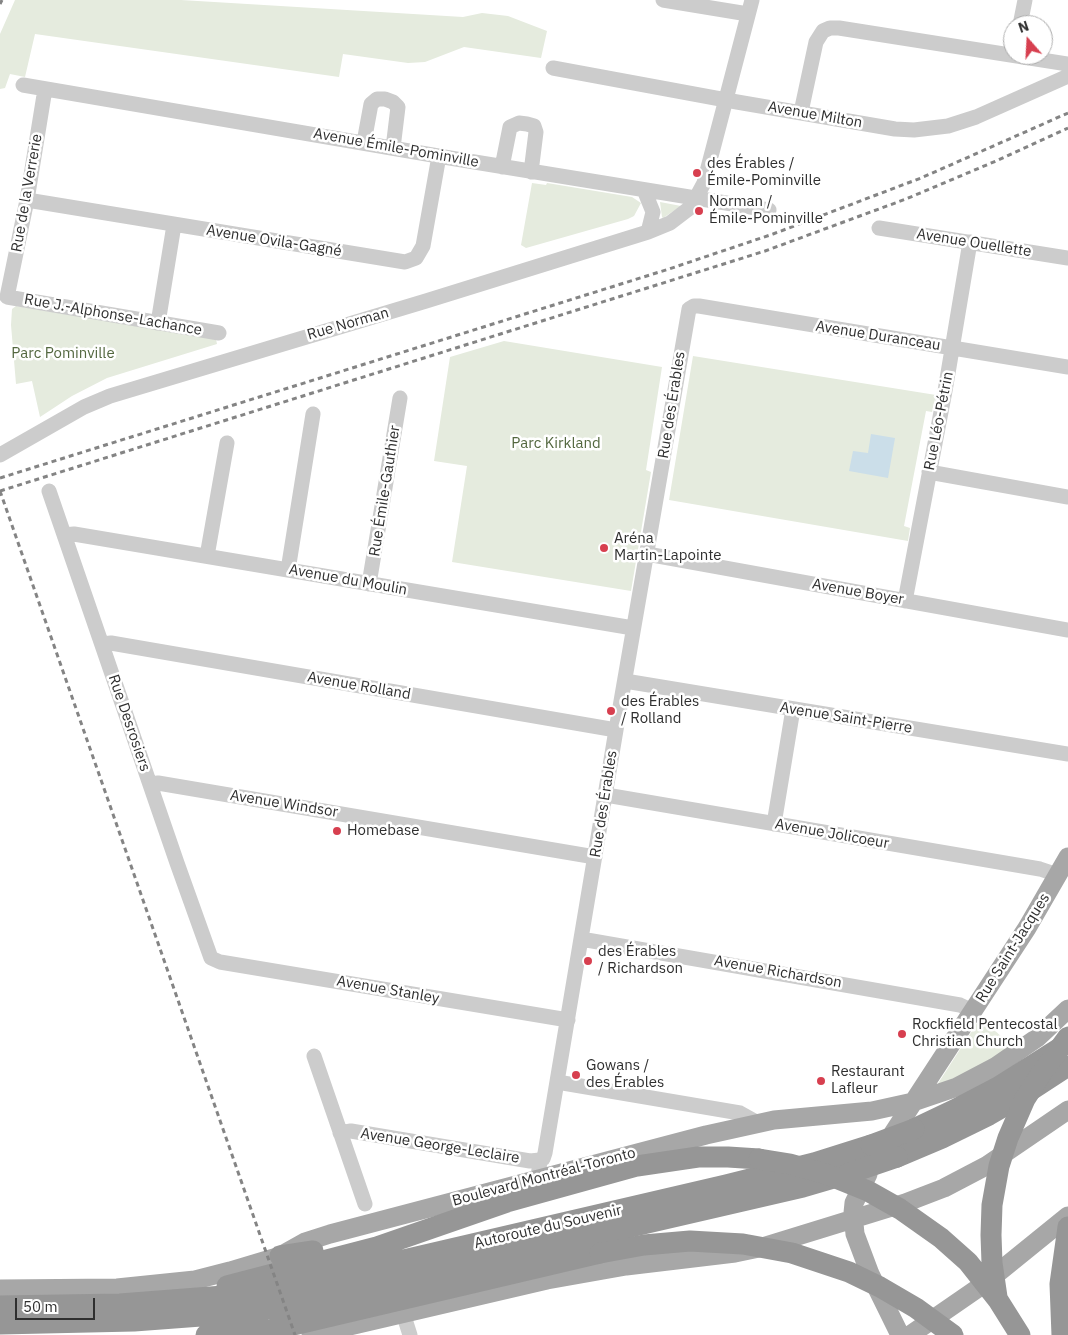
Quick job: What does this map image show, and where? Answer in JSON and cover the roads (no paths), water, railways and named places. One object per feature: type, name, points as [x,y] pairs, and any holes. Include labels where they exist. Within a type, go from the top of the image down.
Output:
[{"type":"highway","points":[[1008,1335],[995,1291],[991,1249],[992,1205],[997,1178],[1008,1138],[1025,1099],[1068,1037]]},
{"type":"highway","name":"Autoroute du Souvenir","points":[[0,1306],[150,1303],[262,1293],[726,1185],[814,1163],[914,1129],[998,1087],[1046,1058],[1068,1042]]},
{"type":"highway","name":"Autoroute du Souvenir","points":[[0,1324],[144,1321],[222,1315],[284,1307],[803,1187],[896,1157],[942,1138],[989,1115],[1068,1066]]},
{"type":"highway","points":[[150,1303],[238,1283],[377,1247],[467,1215],[569,1184],[651,1163],[698,1157],[728,1156],[790,1164],[826,1174],[884,1199],[916,1219],[968,1262],[989,1287],[1020,1335]]},
{"type":"highway","points":[[280,1256],[309,1252],[374,1235],[467,1215]]},
{"type":"highway","points":[[1062,1335],[1060,1284],[1068,1227]]},
{"type":"highway","points":[[206,1335],[260,1333],[600,1253],[644,1245],[690,1241],[742,1244],[792,1253],[849,1272],[916,1308],[953,1335]]},
{"type":"highway","points":[[0,1332],[30,1335]]},
{"type":"main road","name":"Rue Saint-Jacques","points":[[853,1219],[854,1203],[859,1191],[884,1147],[1027,928],[1068,857]]},
{"type":"main road","name":"Boulevard Montréal-Toronto","points":[[0,1289],[88,1289],[167,1284],[213,1276],[280,1256],[305,1242],[330,1234],[676,1142],[758,1123],[798,1117],[872,1111],[913,1102],[948,1091],[996,1067],[1036,1038],[1068,1009]]},
{"type":"main road","points":[[311,1335],[529,1283],[593,1271],[744,1252],[914,1200],[965,1178],[986,1166],[1068,1110]]},
{"type":"main road","points":[[910,1335],[989,1280],[1068,1216]]},
{"type":"main road","points":[[853,1219],[858,1243],[864,1259],[900,1335]]},
{"type":"street","points":[[663,0],[750,7],[706,179],[696,198]]},
{"type":"street","points":[[1022,15],[1025,0]]},
{"type":"street","points":[[802,112],[816,42],[823,31],[830,28],[1003,53]]},
{"type":"street","points":[[1053,61],[1068,64]]},
{"type":"street","name":"Avenue Milton","points":[[553,68],[902,130],[938,128],[984,114],[1068,76]]},
{"type":"street","name":"Avenue Émile-Pominville","points":[[23,85],[531,172],[768,210]]},
{"type":"street","name":"Rue de la Verrerie","points":[[7,297],[27,200],[45,89]]},
{"type":"street","points":[[364,142],[371,104],[377,99],[385,99],[393,102],[398,107],[393,148]]},
{"type":"street","points":[[502,167],[509,129],[513,124],[523,123],[531,125],[536,130],[531,172]]},
{"type":"street","name":"Avenue Ovila-Gagné","points":[[27,200],[409,262],[419,255],[423,246],[439,156]]},
{"type":"street","points":[[644,190],[653,212],[648,232]]},
{"type":"street","name":"Rue Norman","points":[[0,455],[84,407],[110,396],[382,315],[648,232],[680,217],[696,198]]},
{"type":"street","points":[[158,323],[174,224]]},
{"type":"street","name":"Avenue Ouellette","points":[[879,228],[1068,258]]},
{"type":"street","name":"Rue Léo-Pétrin","points":[[905,601],[970,242]]},
{"type":"street","name":"Rue J.-Alphonse-Lachance","points":[[7,297],[219,333]]},
{"type":"street","name":"Avenue Duranceau","points":[[689,309],[699,306],[1068,367]]},
{"type":"street","name":"Rue des Érables","points":[[536,1179],[540,1169],[540,1160],[545,1152],[689,309]]},
{"type":"street","name":"Rue Émile-Gauthier","points":[[370,584],[400,398]]},
{"type":"street","points":[[288,570],[313,414]]},
{"type":"street","points":[[207,556],[227,443]]},
{"type":"street","points":[[929,472],[1068,497]]},
{"type":"street","name":"Rue Desrosiers","points":[[49,491],[210,956]]},
{"type":"street","name":"Avenue du Moulin","points":[[64,535],[74,534],[633,628]]},
{"type":"street","name":"Avenue Boyer","points":[[647,554],[1068,630]]},
{"type":"street","name":"Avenue Rolland","points":[[102,644],[121,645],[616,730]]},
{"type":"street","name":"Avenue Saint-Pierre","points":[[625,681],[1068,754]]},
{"type":"street","points":[[774,824],[793,709]]},
{"type":"street","name":"Avenue Windsor","points":[[150,784],[158,783],[596,857]]},
{"type":"street","name":"Avenue Jolicoeur","points":[[606,794],[1040,869],[1058,875]]},
{"type":"street","name":"Avenue Richardson","points":[[581,939],[960,1005],[973,1011]]},
{"type":"street","name":"Avenue Stanley","points":[[210,956],[220,962],[568,1020]]},
{"type":"street","points":[[314,1056],[364,1204]]},
{"type":"street","points":[[557,1082],[740,1113],[758,1123]]},
{"type":"street","name":"Avenue George-Leclaire","points":[[340,1133],[351,1131],[530,1161],[540,1160]]},
{"type":"street","points":[[403,1313],[410,1335]]},
{"type":"water","points":[[871,434],[895,438],[888,478],[849,471],[853,451],[868,453]]},
{"type":"railway","points":[[0,4],[2,0]]},
{"type":"railway","points":[[0,478],[669,269],[773,234],[921,178],[1068,113]]},
{"type":"railway","points":[[0,491],[765,251],[906,199],[1068,128]]},
{"type":"railway","points":[[0,491],[295,1335]]},
{"type":"place","name":"des Érables / Émile-Pominville","points":[[697,173]]},
{"type":"place","name":"Norman / Émile-Pominville","points":[[699,211]]},
{"type":"place","name":"Aréna Martin-Lapointe","points":[[604,548]]},
{"type":"place","name":"des Érables / Rolland","points":[[611,711]]},
{"type":"place","name":"Homebase","points":[[337,831]]},
{"type":"place","name":"des Érables / Richardson","points":[[588,961]]},
{"type":"place","name":"Rockfield Pentecostal Christian Church","points":[[902,1034]]},
{"type":"place","name":"Gowans / des Érables","points":[[576,1075]]},
{"type":"place","name":"Restaurant Lafleur","points":[[821,1081]]},
{"type":"park label","name":"Parc Pominville","points":[[63,354]]},
{"type":"park label","name":"Parc Kirkland","points":[[556,444]]}]
